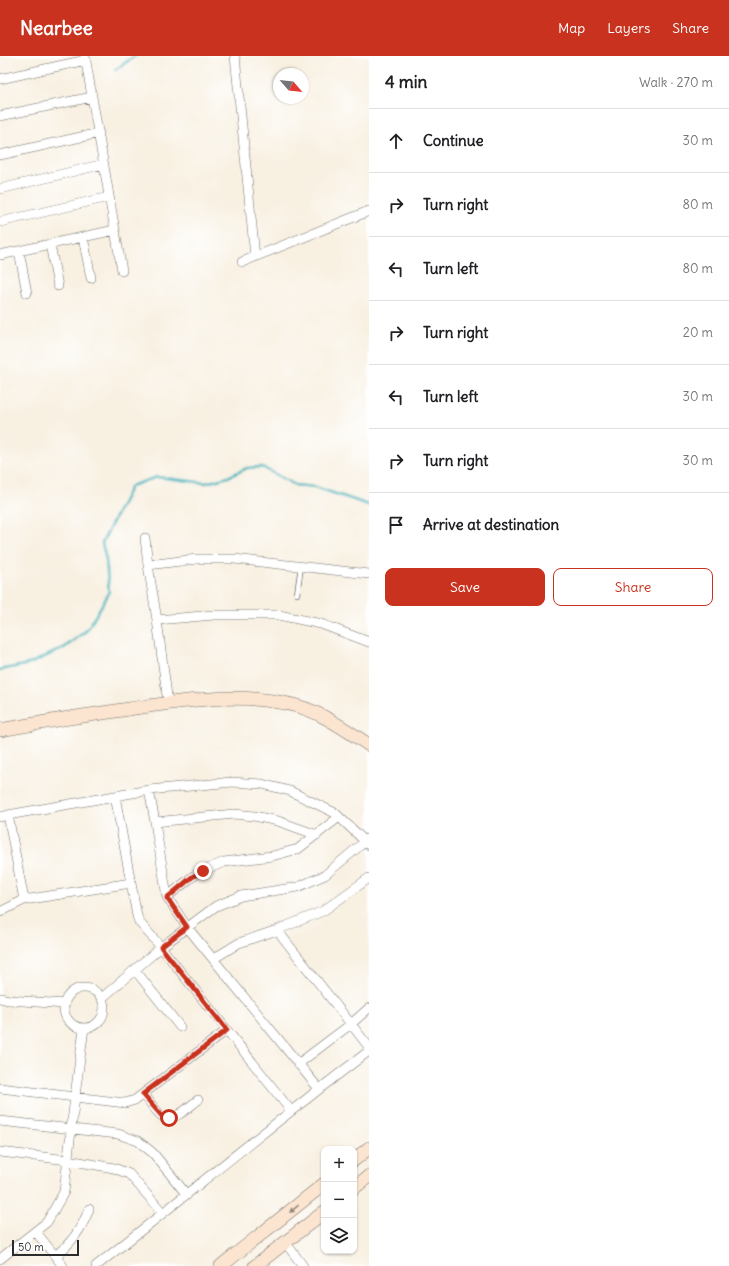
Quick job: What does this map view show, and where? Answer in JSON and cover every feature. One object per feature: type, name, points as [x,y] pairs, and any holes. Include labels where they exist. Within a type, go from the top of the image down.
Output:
[{"type":"street","points":[[235,56],[255,257]]},
{"type":"street","points":[[0,79],[86,58],[122,271]]},
{"type":"street","points":[[0,116],[92,97]]},
{"type":"street","points":[[0,155],[98,133]]},
{"type":"street","points":[[0,189],[104,164]]},
{"type":"street","points":[[0,222],[109,196]]},
{"type":"street","points":[[242,262],[369,211]]},
{"type":"street","points":[[0,255],[115,230]]},
{"type":"street","points":[[83,237],[91,278]]},
{"type":"street","points":[[50,244],[58,286]]},
{"type":"street","points":[[19,251],[27,292]]},
{"type":"street","points":[[145,538],[168,703]]},
{"type":"street","points":[[148,564],[197,559],[234,559],[369,574]]},
{"type":"street","points":[[157,620],[214,615],[279,615],[321,624],[369,642]]},
{"type":"street","points":[[0,730],[53,720],[168,703],[222,697],[265,700],[298,706],[326,718],[369,745]]},
{"type":"street","points":[[24,900],[4,816],[149,790],[232,782],[262,784],[290,791],[335,813],[368,842],[325,875],[298,887],[241,896],[216,906],[161,947],[102,998]]},
{"type":"street","points":[[149,790],[167,898],[187,927],[319,1089]]},
{"type":"street","points":[[115,796],[136,916],[139,922],[161,947],[291,1111]]},
{"type":"street","points":[[155,822],[234,814],[278,821],[317,835]]},
{"type":"street","points":[[167,898],[192,877],[224,862],[272,856],[298,848],[339,817]]},
{"type":"street","points":[[213,959],[239,943],[277,930],[323,911],[367,883]]},
{"type":"street","points":[[0,912],[24,900],[131,884]]},
{"type":"street","points":[[277,930],[369,1047]]},
{"type":"street","points":[[135,970],[180,1027]]},
{"type":"street","points":[[78,989],[91,989],[102,998],[104,1004],[103,1015],[96,1025],[90,1028],[84,1028],[78,1027],[68,1021],[64,1010],[67,998],[72,992],[78,989]]},
{"type":"street","points":[[0,998],[8,1000],[65,1004]]},
{"type":"street","points":[[298,1064],[351,1024],[369,1008]]},
{"type":"street","points":[[1,1255],[36,1232],[47,1222],[64,1192],[84,1028]]},
{"type":"street","points":[[0,1088],[124,1103],[135,1100],[227,1030]]},
{"type":"street","points":[[96,1266],[369,1051]]},
{"type":"street","points":[[143,1094],[162,1116],[169,1118],[176,1116],[198,1100]]},
{"type":"street","points":[[0,1121],[118,1134],[138,1141],[153,1153],[187,1195]]},
{"type":"street","points":[[357,1158],[369,1148]]},
{"type":"street","points":[[0,1152],[68,1160],[114,1168],[129,1174],[163,1214]]},
{"type":"street","points":[[357,1186],[369,1176]]},
{"type":"street","points":[[221,1266],[321,1186]]},
{"type":"street","points":[[55,1256],[68,1246],[77,1234],[89,1209]]},
{"type":"street","points":[[255,1266],[321,1214]]},
{"type":"street","points":[[36,1232],[63,1266]]},
{"type":"street","points":[[285,1242],[303,1266]]},
{"type":"lane","points":[[297,594],[301,566]]},
{"type":"waterway","points":[[115,70],[135,56]]},
{"type":"waterway","points":[[0,670],[29,664],[64,648],[87,630],[109,593],[106,560],[102,543],[131,486],[157,477],[206,483],[228,477],[247,468],[262,467],[295,485],[315,487],[369,505]]},
{"type":"route","points":[[169,1118],[162,1116],[143,1094],[227,1030],[161,947],[187,927],[167,898],[192,877],[203,871]]}]
